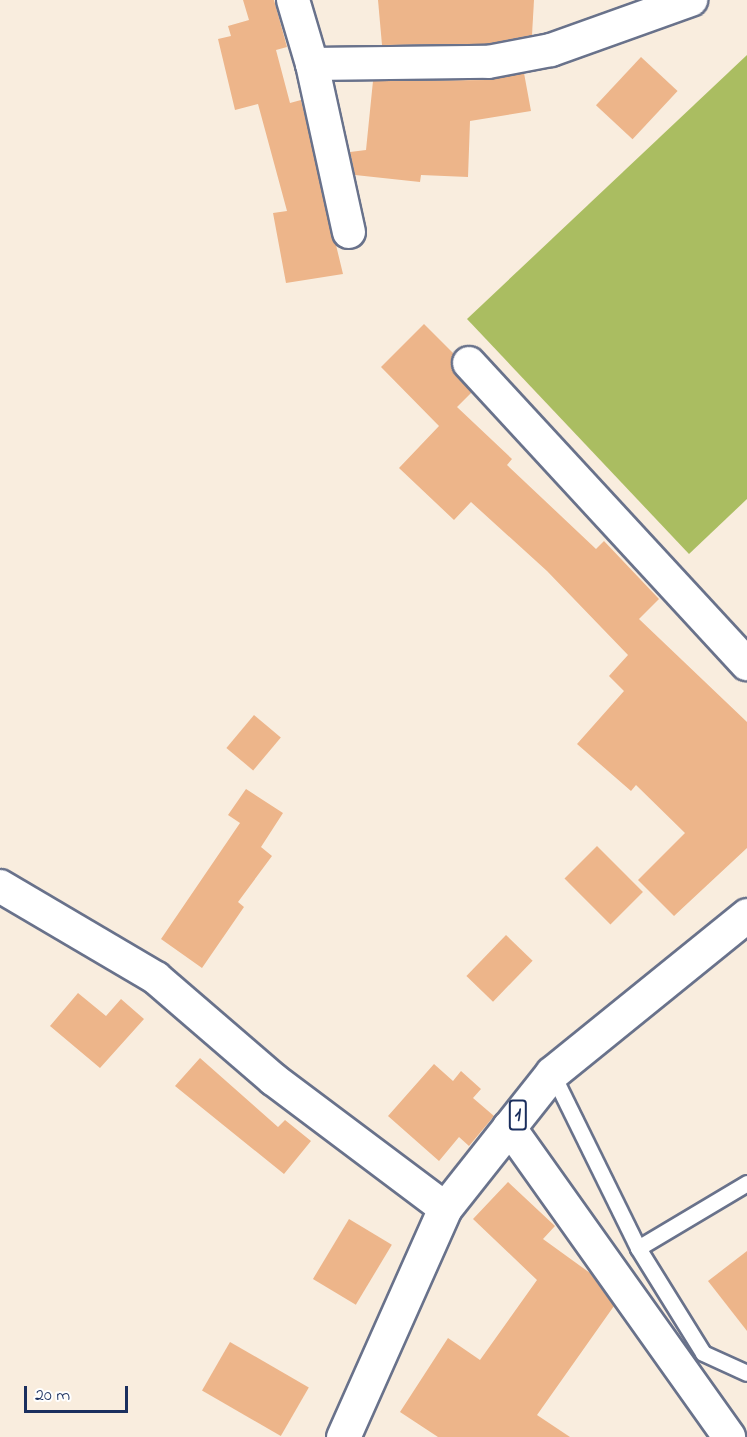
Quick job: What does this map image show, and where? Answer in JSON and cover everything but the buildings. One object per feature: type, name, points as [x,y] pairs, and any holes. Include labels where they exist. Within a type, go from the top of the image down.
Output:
[{"type":"highway","name":"1","points":[[343,1437],[445,1208],[552,1073],[747,915]]},
{"type":"street","points":[[293,0],[312,64],[350,232]]},
{"type":"street","points":[[312,64],[488,62],[551,50],[692,0]]},
{"type":"street","points":[[469,363],[747,664]]},
{"type":"street","points":[[0,886],[156,978],[273,1079],[445,1208]]},
{"type":"street","points":[[509,1127],[729,1437]]},
{"type":"lane","points":[[552,1073],[638,1248],[703,1353],[747,1373]]},
{"type":"lane","points":[[638,1248],[747,1183]]},
{"type":"green space","points":[[747,55],[747,499],[689,554],[467,319]]}]
